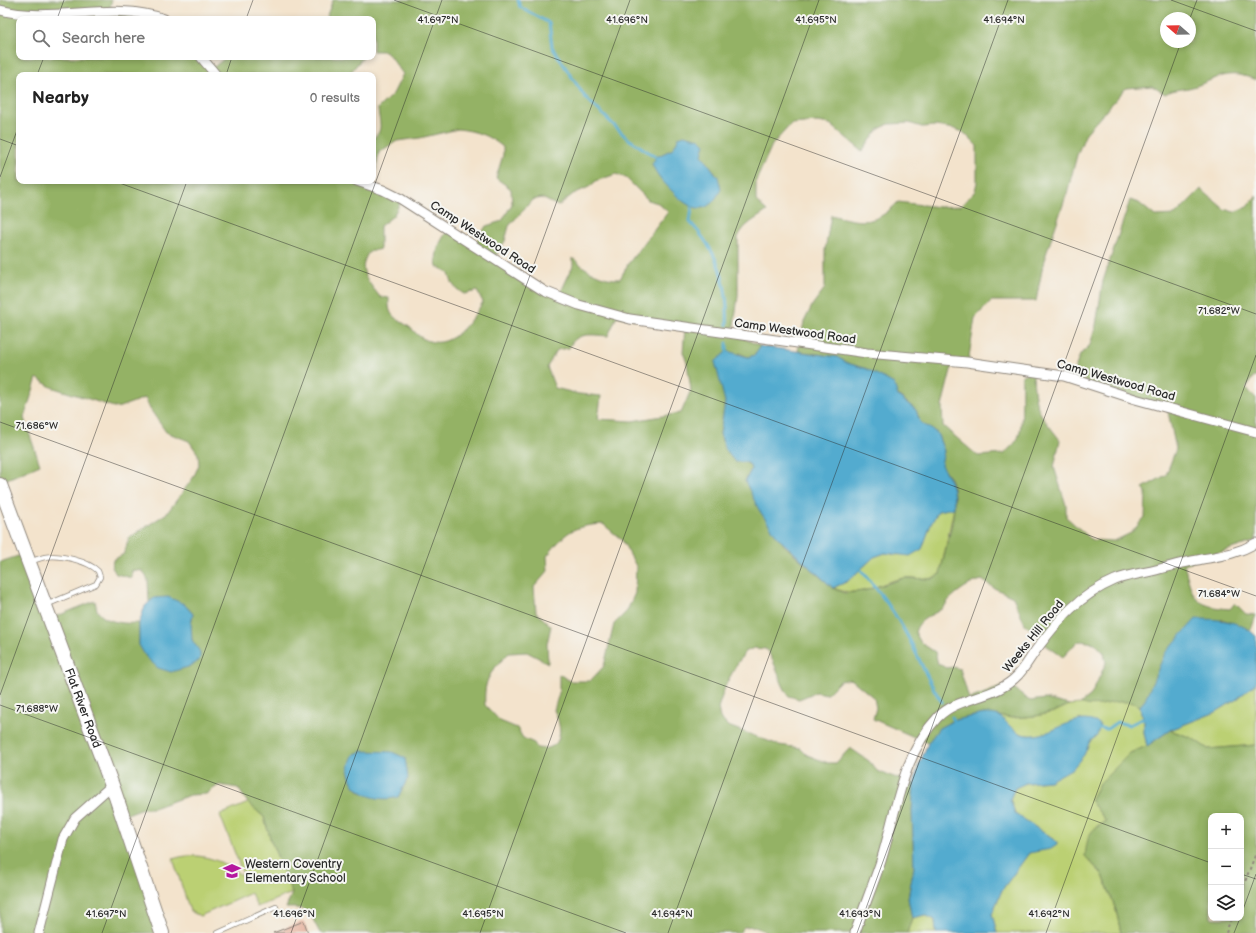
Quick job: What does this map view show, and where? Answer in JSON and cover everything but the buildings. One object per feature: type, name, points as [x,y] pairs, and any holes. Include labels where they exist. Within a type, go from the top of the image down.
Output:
[{"type":"main road","name":"Flat River Road","points":[[0,484],[111,786],[162,933]]},
{"type":"street","points":[[0,10],[31,14],[91,9],[127,9],[140,11],[155,16]]},
{"type":"street","points":[[204,60],[214,72]]},
{"type":"street","name":"Camp Westwood Road","points":[[366,184],[383,190],[401,199],[544,291],[570,302],[605,313],[683,327],[867,353],[966,362],[1044,372],[1083,381],[1135,399],[1256,432]]},
{"type":"street","name":"Weeks Hill Road","points":[[855,933],[880,863],[907,770],[922,739],[946,710],[998,691],[1008,684],[1018,675],[1067,612],[1078,602],[1103,586],[1130,575],[1192,561],[1220,557],[1256,543]]},
{"type":"street","points":[[39,933],[63,840],[75,818],[111,786]]},
{"type":"lane","points":[[28,562],[46,556],[82,561],[98,571],[100,576],[96,584],[44,606]]},
{"type":"lane","points":[[218,933],[276,907]]},
{"type":"path","points":[[1244,885],[1256,853]]},
{"type":"path","points":[[1226,933],[1230,921]]},
{"type":"green space","points":[[0,0],[112,0],[110,6],[113,8],[150,16],[16,16],[16,60],[206,60],[214,67],[222,60],[361,60],[351,72],[16,72],[16,184],[373,184],[402,200],[393,216],[380,226],[380,249],[369,252],[365,258],[365,275],[380,297],[389,298],[390,309],[393,316],[410,327],[422,338],[432,342],[442,342],[458,334],[483,302],[477,291],[464,294],[454,286],[446,271],[437,267],[436,257],[438,247],[448,230],[474,245],[486,226],[502,221],[512,204],[511,189],[496,178],[503,155],[503,147],[482,134],[458,129],[420,138],[397,141],[379,152],[376,168],[376,136],[380,128],[378,108],[393,94],[403,74],[386,51],[376,51],[376,16],[327,16],[333,0],[1256,0],[1256,80],[1239,75],[1218,77],[1196,86],[1165,94],[1152,86],[1126,88],[1086,133],[1077,155],[1067,193],[1044,260],[1036,301],[991,301],[975,318],[968,363],[953,362],[942,406],[943,426],[978,456],[1004,454],[1016,442],[1021,427],[1022,375],[1033,371],[1034,394],[1038,408],[1046,422],[1060,440],[1054,467],[1066,505],[1066,517],[1092,540],[1114,541],[1131,533],[1145,517],[1146,493],[1143,488],[1166,475],[1176,449],[1167,407],[1072,377],[1080,355],[1090,345],[1096,325],[1103,281],[1130,200],[1139,203],[1155,216],[1175,215],[1201,189],[1224,209],[1234,212],[1247,207],[1256,196],[1256,376],[1253,377],[1246,388],[1256,398],[1256,541],[1184,564],[1190,585],[1196,598],[1208,605],[1218,608],[1230,609],[1235,603],[1246,614],[1256,615],[1251,630],[1222,619],[1140,706],[1124,702],[1094,706],[1088,705],[1081,703],[1091,695],[1106,663],[1104,653],[1095,643],[1081,641],[1076,643],[1063,657],[1043,643],[1043,640],[1025,624],[1013,597],[994,588],[982,580],[977,581],[968,585],[948,601],[939,611],[920,623],[915,632],[921,643],[935,652],[938,664],[947,668],[953,667],[960,669],[969,699],[1009,684],[1030,701],[1045,699],[1069,705],[1054,712],[1036,716],[1012,718],[984,714],[954,720],[939,728],[928,743],[873,719],[876,708],[874,698],[851,679],[840,681],[827,694],[816,692],[799,699],[789,696],[766,649],[754,648],[745,652],[726,684],[718,708],[720,718],[728,726],[779,745],[800,748],[807,755],[828,763],[836,763],[850,748],[869,761],[877,771],[914,784],[912,811],[914,867],[908,898],[912,918],[907,933],[768,933],[753,926],[744,927],[739,933],[320,933],[311,916],[305,910],[286,908],[292,893],[271,841],[264,817],[248,803],[238,788],[219,785],[206,794],[190,795],[153,808],[143,808],[122,816],[162,933],[0,933],[0,562],[24,554],[52,618],[95,601],[98,612],[107,619],[123,623],[139,623],[139,645],[188,667],[200,657],[191,637],[193,614],[184,604],[154,598],[149,602],[148,580],[143,571],[132,570],[132,578],[116,574],[112,567],[113,560],[124,554],[129,538],[167,513],[193,478],[199,465],[198,454],[189,441],[166,432],[150,409],[145,398],[117,408],[51,387],[37,378],[24,418],[40,465],[0,482]],"holes":[[[817,122],[830,124],[862,151],[879,129],[889,124],[909,123],[922,127],[935,126],[955,129],[963,132],[977,146],[977,182],[975,191],[961,206],[939,207],[898,202],[890,210],[875,219],[860,221],[831,215],[825,250],[825,288],[813,304],[804,322],[798,351],[837,357],[847,363],[867,369],[916,410],[920,422],[937,433],[944,451],[940,465],[948,475],[954,491],[951,527],[940,574],[932,579],[904,578],[864,591],[845,593],[833,588],[784,545],[745,481],[751,470],[750,465],[726,451],[720,434],[725,402],[739,353],[748,357],[755,355],[760,346],[733,333],[738,296],[738,237],[747,225],[767,211],[756,201],[756,181],[772,145],[791,124]],[[673,149],[702,155],[718,177],[656,157]],[[616,174],[626,178],[648,200],[658,203],[668,212],[628,264],[620,279],[600,276],[588,270],[573,258],[573,266],[559,296],[494,258],[505,241],[509,226],[532,200],[542,198],[558,206],[573,194],[589,187],[596,181]],[[617,316],[685,328],[683,352],[687,363],[691,390],[681,413],[632,421],[598,419],[601,396],[579,394],[555,388],[547,367],[557,350],[569,348],[580,336],[608,336]],[[603,524],[622,540],[636,566],[635,593],[627,611],[614,624],[604,666],[590,681],[570,681],[559,674],[559,693],[554,710],[559,724],[559,737],[557,742],[552,746],[537,748],[534,743],[523,738],[517,728],[500,721],[485,705],[485,688],[497,665],[509,653],[527,652],[548,663],[547,644],[551,626],[536,612],[534,587],[548,571],[547,556],[559,541],[570,532],[583,526]],[[348,771],[408,778],[398,797],[360,792],[353,784]]]},
{"type":"green space","points":[[954,508],[940,574],[931,579],[904,578],[894,580],[862,591],[853,592],[833,588],[848,581],[874,557],[885,553],[897,555],[922,549],[931,524],[938,511]]},
{"type":"green space","points":[[1256,683],[1256,745],[1208,749],[1192,738],[1170,730],[1216,712],[1237,699]]},
{"type":"green space","points":[[1127,700],[1140,706],[1141,714],[1144,718],[1144,733],[1147,746],[1130,753],[1099,784],[1090,800],[1106,821],[1097,826],[1085,856],[1103,875],[1116,910],[1121,933],[997,933],[992,914],[1002,890],[1029,853],[1057,842],[1015,813],[1010,799],[1015,788],[1026,783],[1050,781],[1084,755],[1090,741],[1097,736],[1081,719],[1046,733],[1029,735],[1012,729],[998,715],[1012,718],[1036,716],[1054,712],[1069,705]]},
{"type":"green space","points":[[1170,730],[1192,738],[1208,749],[1256,745],[1256,933],[1121,933],[1116,910],[1103,875],[1085,856],[1088,839],[1092,831],[1106,821],[1090,800],[1099,784],[1130,753],[1147,746]]},
{"type":"green space","points":[[248,803],[264,817],[271,841],[292,893],[257,907],[251,893],[200,916],[190,911],[173,859],[192,856],[212,859],[230,867],[245,879],[220,815]]},
{"type":"green space","points":[[925,915],[935,920],[936,933],[907,933],[912,918]]},
{"type":"water","points":[[684,135],[700,139],[705,144],[702,155],[718,177],[721,189],[711,204],[705,207],[693,207],[686,203],[667,186],[656,172],[652,164],[656,157],[673,149],[679,137]]},
{"type":"water","points":[[760,346],[837,357],[847,363],[867,369],[894,384],[898,396],[916,410],[920,422],[937,433],[944,451],[941,465],[952,485],[954,508],[938,511],[931,524],[922,549],[910,556],[885,553],[874,557],[848,581],[833,588],[779,539],[759,510],[745,481],[751,470],[750,465],[746,462],[735,462],[726,451],[720,434],[725,402],[715,362],[727,351],[748,357],[755,355]]},
{"type":"water","points":[[168,597],[184,604],[193,614],[191,623],[192,640],[200,652],[200,658],[196,663],[171,672],[158,668],[146,657],[139,645],[139,623],[145,606],[154,598]]},
{"type":"water","points":[[1196,619],[1220,620],[1236,624],[1250,631],[1256,636],[1256,683],[1237,699],[1216,712],[1170,730],[1147,746],[1144,733],[1144,718],[1141,714],[1140,706],[1145,700],[1165,653]]},
{"type":"water","points":[[984,714],[994,714],[999,716],[1014,730],[1026,735],[1046,733],[1080,720],[1100,724],[1097,736],[1090,741],[1084,755],[1073,768],[1050,781],[1026,783],[1015,788],[1010,799],[1015,813],[1057,842],[1057,845],[1051,849],[1029,853],[1002,890],[992,914],[997,933],[936,933],[935,920],[925,915],[912,918],[908,898],[914,867],[912,811],[914,784],[918,767],[928,743],[939,728],[954,720]]},
{"type":"water","points":[[363,751],[392,752],[405,758],[408,778],[398,797],[388,799],[367,795],[359,790],[353,783],[349,775],[350,765],[354,754]]},
{"type":"waterway","points":[[518,0],[520,7],[549,23],[552,47],[585,97],[627,138],[656,157]]},
{"type":"waterway","points":[[692,208],[690,222],[707,244],[719,269],[726,296],[727,325]]},
{"type":"waterway","points":[[727,343],[727,351]]},
{"type":"waterway","points":[[861,570],[898,619],[932,686],[942,702]]},
{"type":"waterway","points":[[1099,728],[1107,729],[1117,722],[1129,725],[1144,718]]},
{"type":"place","name":"Western Coventry Elementary School","points":[[232,871]]}]
